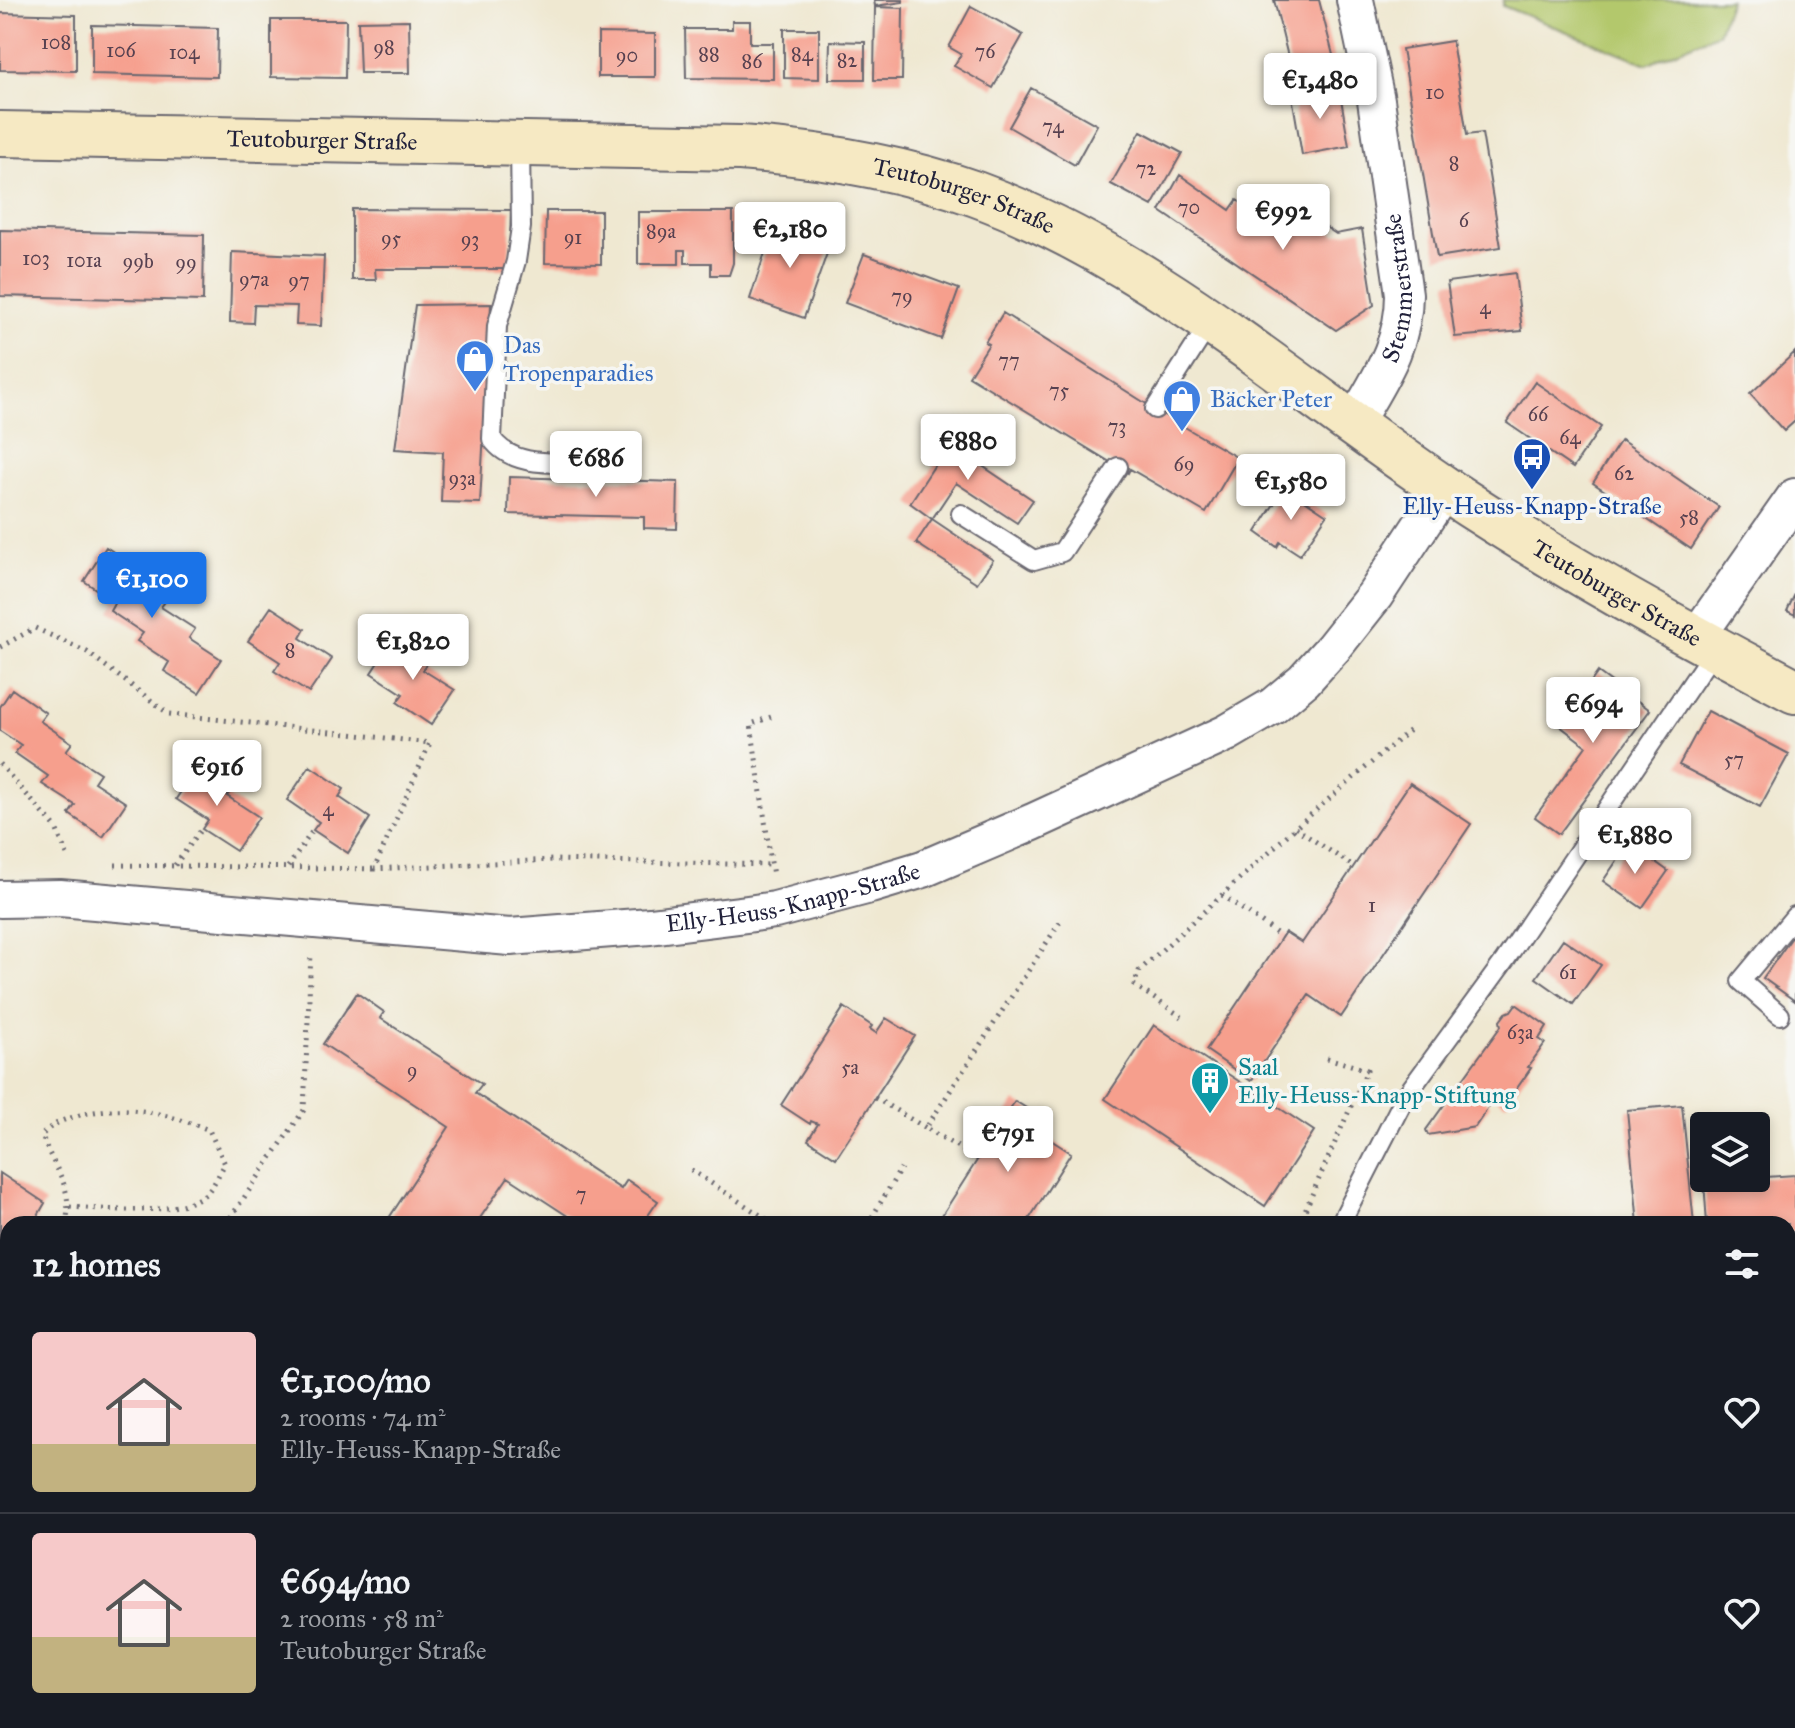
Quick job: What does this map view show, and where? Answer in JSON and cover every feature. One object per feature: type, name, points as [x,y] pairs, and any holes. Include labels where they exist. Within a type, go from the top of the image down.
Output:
[{"type":"main road","name":"Teutoburger Straße","points":[[0,134],[764,149],[877,165],[913,174],[978,195],[1035,219],[1123,268],[1210,323],[1445,489],[1706,644],[1795,691]]},
{"type":"street","name":"Stemmerstraße","points":[[1354,423],[1402,331],[1404,313],[1404,294],[1376,100],[1355,0]]},
{"type":"street","name":"Elly-Heuss-Knapp-Straße","points":[[0,899],[60,898],[510,937],[650,926],[775,910],[923,869],[1249,722],[1304,680],[1333,648],[1375,595],[1445,489]]},
{"type":"street","points":[[1706,644],[1795,497]]},
{"type":"lane","points":[[520,143],[521,227],[516,261],[497,326],[492,439],[500,450],[512,458],[592,463]]},
{"type":"lane","points":[[1155,409],[1210,323]]},
{"type":"lane","points":[[961,514],[1034,560],[1062,552],[1118,467]]},
{"type":"lane","points":[[1344,1216],[1405,1097],[1505,960],[1706,644]]},
{"type":"lane","points":[[1780,1015],[1741,981],[1795,916]]},
{"type":"path","points":[[0,647],[35,628],[87,652],[169,714],[430,743],[374,869]]},
{"type":"path","points":[[771,717],[751,724],[772,865],[775,910]]},
{"type":"path","points":[[1182,1017],[1134,985],[1139,971],[1295,828],[1413,727]]},
{"type":"path","points":[[0,764],[56,828],[69,860],[60,898]]},
{"type":"path","points":[[1295,828],[1353,866]]},
{"type":"path","points":[[175,866],[202,829]]},
{"type":"path","points":[[288,868],[313,830]]},
{"type":"path","points":[[69,860],[81,862]]},
{"type":"path","points":[[103,864],[374,869],[552,860],[772,865]]},
{"type":"path","points":[[1222,895],[1282,937]]},
{"type":"path","points":[[926,1128],[1062,919]]},
{"type":"path","points":[[231,1216],[304,1110],[309,969],[315,922]]},
{"type":"path","points":[[1303,1216],[1367,1070],[1324,1057]]},
{"type":"path","points":[[875,1098],[978,1159]]},
{"type":"path","points":[[67,1216],[69,1207],[63,1176],[47,1151],[42,1135],[54,1122],[103,1109],[147,1110],[209,1130],[225,1164],[205,1195],[173,1207],[118,1210],[69,1207]]},
{"type":"path","points":[[873,1216],[901,1168]]},
{"type":"path","points":[[691,1170],[762,1216]]},
{"type":"green space","points":[[1503,0],[1730,0],[1718,33],[1647,64],[1503,6]]},
{"type":"building","points":[[874,0],[903,0],[903,2],[875,6]]},
{"type":"building","points":[[1274,0],[1319,0],[1334,59],[1291,69]]},
{"type":"building","points":[[971,6],[1023,35],[993,88],[954,66],[961,54],[949,47]]},
{"type":"building","points":[[875,7],[903,8],[902,80],[874,80]]},
{"type":"building","points":[[0,13],[76,15],[76,71],[0,70]]},
{"type":"building","points":[[271,20],[346,20],[345,78],[271,77]]},
{"type":"building","points":[[409,20],[410,73],[360,73],[358,21]]},
{"type":"building","points":[[732,21],[750,21],[750,43],[773,43],[773,79],[686,78],[685,29],[732,29]]},
{"type":"building","points":[[92,25],[218,28],[217,77],[92,74]]},
{"type":"building","points":[[784,29],[819,29],[819,79],[784,78]]},
{"type":"building","points":[[598,33],[655,34],[655,77],[598,77]]},
{"type":"building","points":[[830,41],[865,42],[865,79],[829,79]]},
{"type":"building","points":[[1452,41],[1467,135],[1482,133],[1501,247],[1437,257],[1402,49]]},
{"type":"building","points":[[1339,87],[1349,146],[1302,155],[1292,96]]},
{"type":"building","points":[[1031,88],[1097,125],[1075,165],[1009,127]]},
{"type":"building","points":[[1141,131],[1182,153],[1152,206],[1111,184]]},
{"type":"building","points":[[1180,175],[1230,210],[1237,200],[1255,212],[1264,200],[1288,217],[1295,207],[1336,234],[1362,229],[1374,305],[1336,330],[1160,211]]},
{"type":"building","points":[[352,209],[511,210],[509,269],[375,269],[376,280],[352,280]]},
{"type":"building","points":[[546,211],[601,211],[601,264],[545,263]]},
{"type":"building","points":[[638,212],[733,212],[733,263],[729,275],[711,275],[711,263],[685,263],[685,250],[679,250],[679,264],[638,264]]},
{"type":"building","points":[[775,222],[831,242],[804,318],[750,299]]},
{"type":"building","points":[[0,230],[204,235],[203,301],[0,296]]},
{"type":"building","points":[[232,252],[324,256],[321,326],[296,325],[297,306],[254,305],[253,323],[230,322]]},
{"type":"building","points":[[864,254],[959,289],[941,339],[845,303]]},
{"type":"building","points":[[1515,273],[1522,331],[1455,337],[1447,282]]},
{"type":"building","points":[[491,304],[480,503],[441,502],[443,452],[395,449],[415,305]]},
{"type":"building","points":[[1003,313],[1238,458],[1206,513],[1130,469],[1128,473],[969,376],[989,344],[985,342]]},
{"type":"building","points":[[1795,352],[1795,421],[1784,431],[1750,394]]},
{"type":"building","points":[[1535,382],[1601,427],[1573,468],[1507,423]]},
{"type":"building","points":[[957,431],[981,445],[972,459],[1033,500],[1017,523],[956,483],[932,519],[910,503]]},
{"type":"building","points":[[1621,440],[1719,507],[1691,549],[1593,483]]},
{"type":"building","points":[[509,477],[678,482],[677,529],[644,528],[644,517],[508,514]]},
{"type":"building","points":[[1285,487],[1327,515],[1300,555],[1280,542],[1277,547],[1256,532]]},
{"type":"building","points":[[932,519],[993,560],[977,583],[916,543]]},
{"type":"building","points":[[106,547],[141,570],[135,578],[167,599],[161,607],[195,629],[189,638],[221,659],[199,693],[164,671],[169,662],[137,641],[143,633],[110,611],[115,602],[84,581]]},
{"type":"building","points":[[1795,594],[1795,615],[1787,611]]},
{"type":"building","points":[[271,607],[305,629],[300,638],[332,659],[309,693],[274,671],[280,662],[248,641]]},
{"type":"building","points":[[394,638],[428,661],[423,670],[455,690],[431,725],[397,702],[403,694],[371,673]]},
{"type":"building","points":[[1598,672],[1650,710],[1559,834],[1535,817],[1586,746],[1560,726]]},
{"type":"building","points":[[12,689],[46,713],[40,721],[72,743],[66,751],[100,773],[94,782],[126,803],[103,837],[69,814],[75,805],[42,784],[48,776],[15,753],[21,745],[0,731],[0,707]]},
{"type":"building","points":[[1708,711],[1789,754],[1760,807],[1679,765]]},
{"type":"building","points":[[199,765],[233,788],[227,796],[259,817],[236,851],[202,829],[208,820],[176,799]]},
{"type":"building","points":[[310,766],[344,789],[339,797],[370,818],[348,853],[313,830],[319,822],[287,800]]},
{"type":"building","points":[[1410,783],[1471,824],[1341,1017],[1309,995],[1251,1081],[1206,1050],[1285,932],[1302,943]]},
{"type":"building","points":[[1629,843],[1668,871],[1642,908],[1603,881]]},
{"type":"building","points":[[1795,933],[1795,1001],[1763,978]]},
{"type":"building","points":[[1563,939],[1601,965],[1573,1004],[1536,978]]},
{"type":"building","points":[[357,993],[384,1012],[380,1018],[482,1084],[475,1093],[621,1189],[627,1180],[658,1201],[648,1216],[568,1216],[508,1177],[481,1216],[390,1216],[449,1127],[323,1044]]},
{"type":"building","points":[[1516,1004],[1547,1026],[1539,1039],[1545,1043],[1528,1067],[1531,1068],[1506,1104],[1489,1093],[1484,1100],[1490,1105],[1475,1127],[1428,1135],[1426,1130],[1501,1026],[1500,1021]]},
{"type":"building","points":[[844,1007],[872,1026],[870,1029],[876,1033],[886,1018],[915,1036],[836,1158],[808,1140],[818,1124],[811,1121],[810,1124],[781,1105]]},
{"type":"building","name":"Saal Elly-Heuss-Knapp-Stiftung","points":[[1154,1025],[1314,1131],[1265,1206],[1105,1099]]},
{"type":"building","points":[[1015,1101],[1044,1119],[1034,1134],[1041,1138],[1043,1135],[1071,1153],[1031,1216],[941,1216]]},
{"type":"building","points":[[1682,1105],[1693,1216],[1637,1216],[1627,1110]]},
{"type":"building","points":[[0,1173],[45,1203],[38,1216],[0,1216]]},
{"type":"building","points":[[1795,1175],[1795,1216],[1706,1216],[1705,1192],[1770,1192],[1770,1177]]},
{"type":"place","name":"Das Tropenparadies","points":[[475,393]]},
{"type":"place","name":"Bäcker Peter","points":[[1182,433]]},
{"type":"place","name":"Elly-Heuss-Knapp-Straße","points":[[1532,491]]},
{"type":"place","name":"Saal Elly-Heuss-Knapp-Stiftung","points":[[1210,1115]]}]
